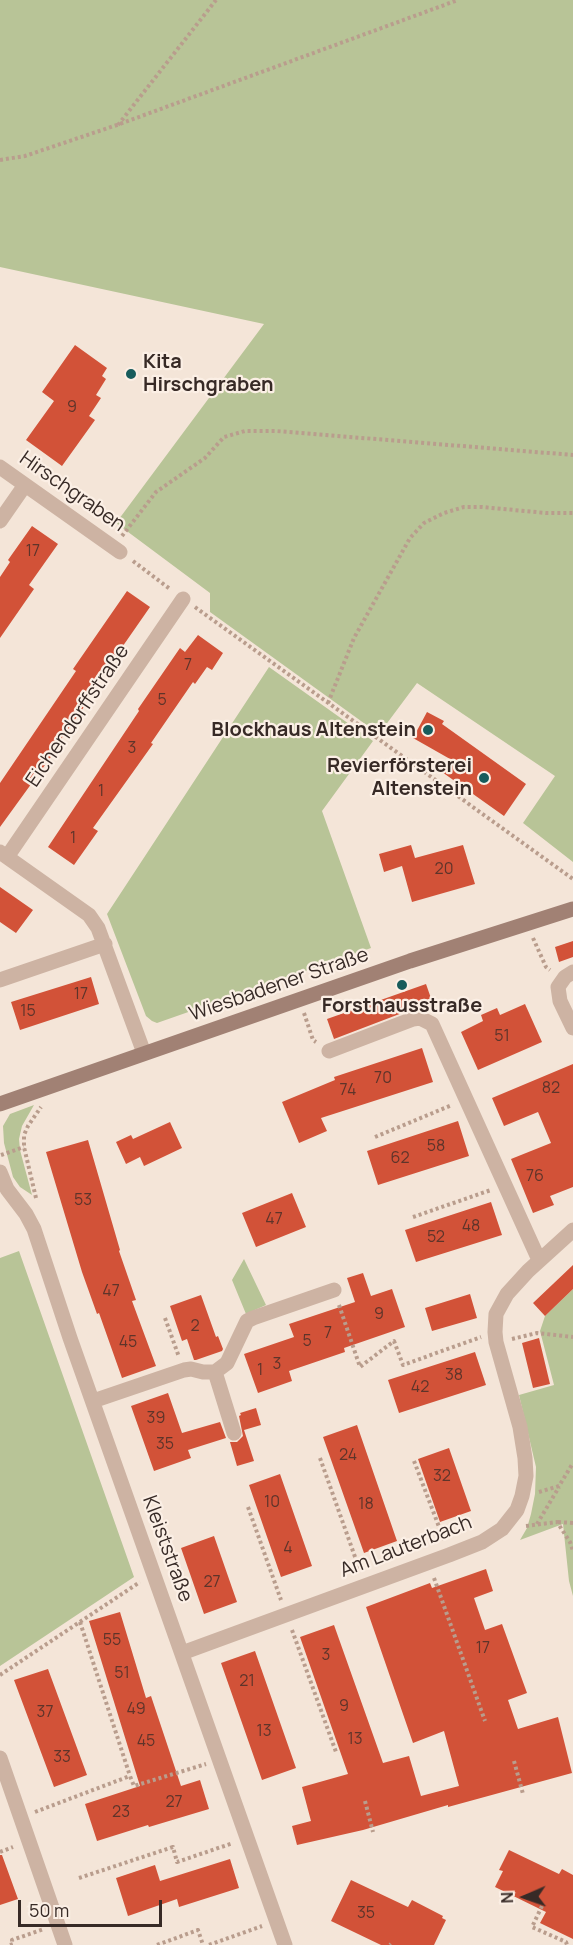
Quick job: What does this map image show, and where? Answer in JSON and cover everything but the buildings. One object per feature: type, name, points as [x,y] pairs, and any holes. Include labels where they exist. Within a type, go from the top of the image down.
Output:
[{"type":"main road","name":"Wiesbadener Straße","points":[[0,1104],[410,962],[573,909]]},
{"type":"street","name":"Hirschgraben","points":[[0,467],[117,549]]},
{"type":"street","points":[[0,521],[25,485]]},
{"type":"street","name":"Eichendorffstraße","points":[[4,854],[183,599]]},
{"type":"street","points":[[4,854],[89,915],[105,944],[144,1053]]},
{"type":"street","points":[[0,980],[105,944]]},
{"type":"street","points":[[573,972],[561,981],[558,987],[561,1001],[573,1028]]},
{"type":"street","points":[[329,1051],[413,1019],[420,1018],[432,1024],[539,1260]]},
{"type":"street","name":"Kleiststraße","points":[[0,1172],[33,1229],[285,1945]]},
{"type":"street","name":"Am Lauterbach","points":[[182,1653],[449,1555],[482,1542],[502,1529],[517,1510],[526,1476],[524,1443],[496,1337],[496,1314],[507,1294],[539,1260],[573,1230]]},
{"type":"street","points":[[93,1401],[184,1370],[215,1372],[223,1368],[248,1321],[334,1290]]},
{"type":"street","points":[[215,1372],[234,1433]]},
{"type":"street","points":[[0,1758],[65,1945]]},
{"type":"path","points":[[117,125],[216,0]]},
{"type":"path","points":[[0,160],[26,156],[117,125],[458,0]]},
{"type":"path","points":[[573,455],[276,431],[245,431],[224,437],[205,458],[156,492],[117,549],[183,599],[573,879]]},
{"type":"path","points":[[328,703],[354,638],[410,538],[424,523],[444,513],[464,507],[573,513]]},
{"type":"path","points":[[533,938],[546,967]]},
{"type":"path","points":[[306,1018],[313,1040]]},
{"type":"path","points":[[375,1137],[466,1100]]},
{"type":"path","points":[[36,1200],[24,1147],[24,1136],[42,1104]]},
{"type":"path","points":[[0,1155],[24,1147]]},
{"type":"path","points":[[413,1217],[505,1185]]},
{"type":"path","points":[[334,1290],[360,1367],[394,1341],[403,1365],[496,1337],[537,1333],[573,1337]]},
{"type":"path","points":[[165,1318],[184,1370]]},
{"type":"path","points":[[320,1458],[365,1586]]},
{"type":"path","points":[[414,1461],[449,1555]]},
{"type":"path","points":[[537,1525],[573,1463]]},
{"type":"path","points":[[522,1496],[559,1486]]},
{"type":"path","points":[[557,1522],[573,1551]]},
{"type":"path","points":[[502,1529],[557,1522],[573,1523]]},
{"type":"path","points":[[429,1562],[485,1721]]},
{"type":"path","points":[[0,1675],[154,1573]]},
{"type":"path","points":[[80,1622],[134,1786],[220,1760]]},
{"type":"path","points":[[514,1761],[523,1794]]},
{"type":"path","points":[[20,1817],[130,1776]]},
{"type":"path","points":[[365,1801],[373,1832]]},
{"type":"path","points":[[80,1878],[173,1847],[177,1862],[248,1839]]},
{"type":"path","points":[[542,1906],[532,1927],[566,1942],[567,1945]]},
{"type":"path","points":[[209,1945],[277,1921]]},
{"type":"path","points":[[10,1945],[13,1944],[12,1940],[57,1924]]},
{"type":"path","points":[[157,1945],[198,1930],[203,1945]]},
{"type":"green space","points":[[0,0],[573,0],[573,862],[523,823],[555,776],[417,683],[379,734],[210,612],[210,593],[116,523],[264,324],[0,267]]},
{"type":"green space","points":[[269,667],[373,741],[322,811],[371,948],[157,1023],[146,1016],[107,914]]},
{"type":"green space","points":[[34,1105],[22,1126],[19,1139],[32,1195],[20,1187],[13,1177],[4,1143],[3,1126],[10,1114]]},
{"type":"green space","points":[[19,1251],[134,1577],[0,1666],[0,1258]]},
{"type":"green space","points":[[244,1259],[266,1305],[246,1314],[232,1280]]},
{"type":"green space","points":[[573,1289],[573,1596],[569,1581],[563,1524],[520,1540],[531,1514],[535,1494],[536,1467],[519,1395],[554,1385],[540,1331],[545,1316]]},
{"type":"place","name":"Kita Hirschgraben","points":[[131,374]]},
{"type":"place","name":"Blockhaus Altenstein","points":[[428,730]]},
{"type":"place","name":"Revierförsterei Altenstein","points":[[484,778]]},
{"type":"place","name":"Forsthausstraße","points":[[402,985]]}]
